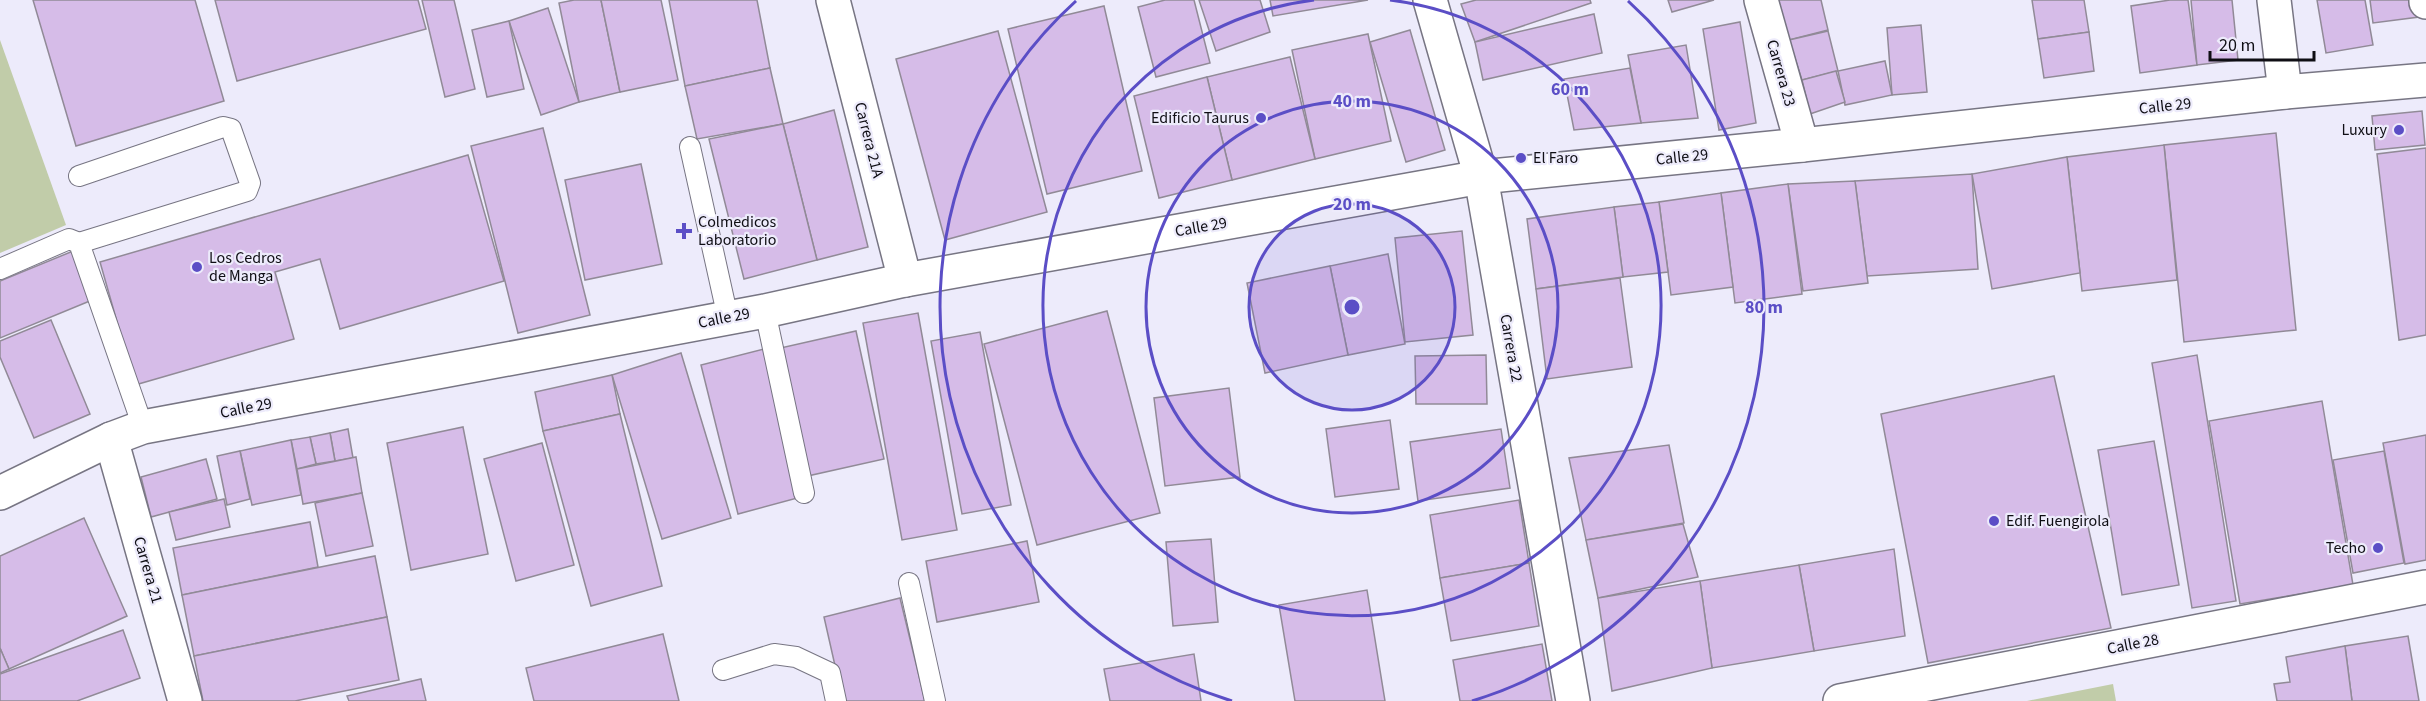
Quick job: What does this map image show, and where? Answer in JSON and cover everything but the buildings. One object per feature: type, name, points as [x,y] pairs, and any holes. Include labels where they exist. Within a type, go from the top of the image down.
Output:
[{"type":"main road","name":"Carrera 21A","points":[[833,0],[905,280]]},
{"type":"main road","name":"Carrera 22","points":[[1430,0],[1481,177],[1573,701]]},
{"type":"main road","name":"Carrera 23","points":[[1761,0],[1802,145]]},
{"type":"main road","points":[[2274,0],[2285,92]]},
{"type":"main road","name":"Calle 29","points":[[0,493],[111,439],[143,427],[765,311],[905,280],[1481,177],[1802,145],[2285,92],[2426,80]]},
{"type":"main road","name":"Carrera 21","points":[[111,439],[185,701]]},
{"type":"main road","name":"Calle 28","points":[[1840,701],[1893,696],[2426,587]]},
{"type":"lane","points":[[0,269],[69,239],[78,243],[247,191],[250,183],[231,129],[223,127],[79,177]]},
{"type":"lane","points":[[690,147],[728,318]]},
{"type":"lane","points":[[78,243],[143,427]]},
{"type":"lane","points":[[765,311],[804,493]]},
{"type":"lane","points":[[909,583],[935,701]]},
{"type":"lane","points":[[723,670],[774,654],[796,657],[830,673],[837,701]]},
{"type":"green space","points":[[0,40],[66,225],[0,253]]},
{"type":"green space","points":[[2113,684],[2116,701],[2027,701]]},
{"type":"place","name":"Edificio Taurus","points":[[1261,118]]},
{"type":"place","name":"Luxury","points":[[2399,130]]},
{"type":"place","name":"El Faro","points":[[1521,158]]},
{"type":"place","name":"Colmedicos Laboratorio","points":[[684,231]]},
{"type":"place","name":"Los Cedros de Manga","points":[[197,267]]},
{"type":"place","name":"Edif. Fuengirola","points":[[1994,521]]},
{"type":"place","name":"Techo","points":[[2378,548]]}]
